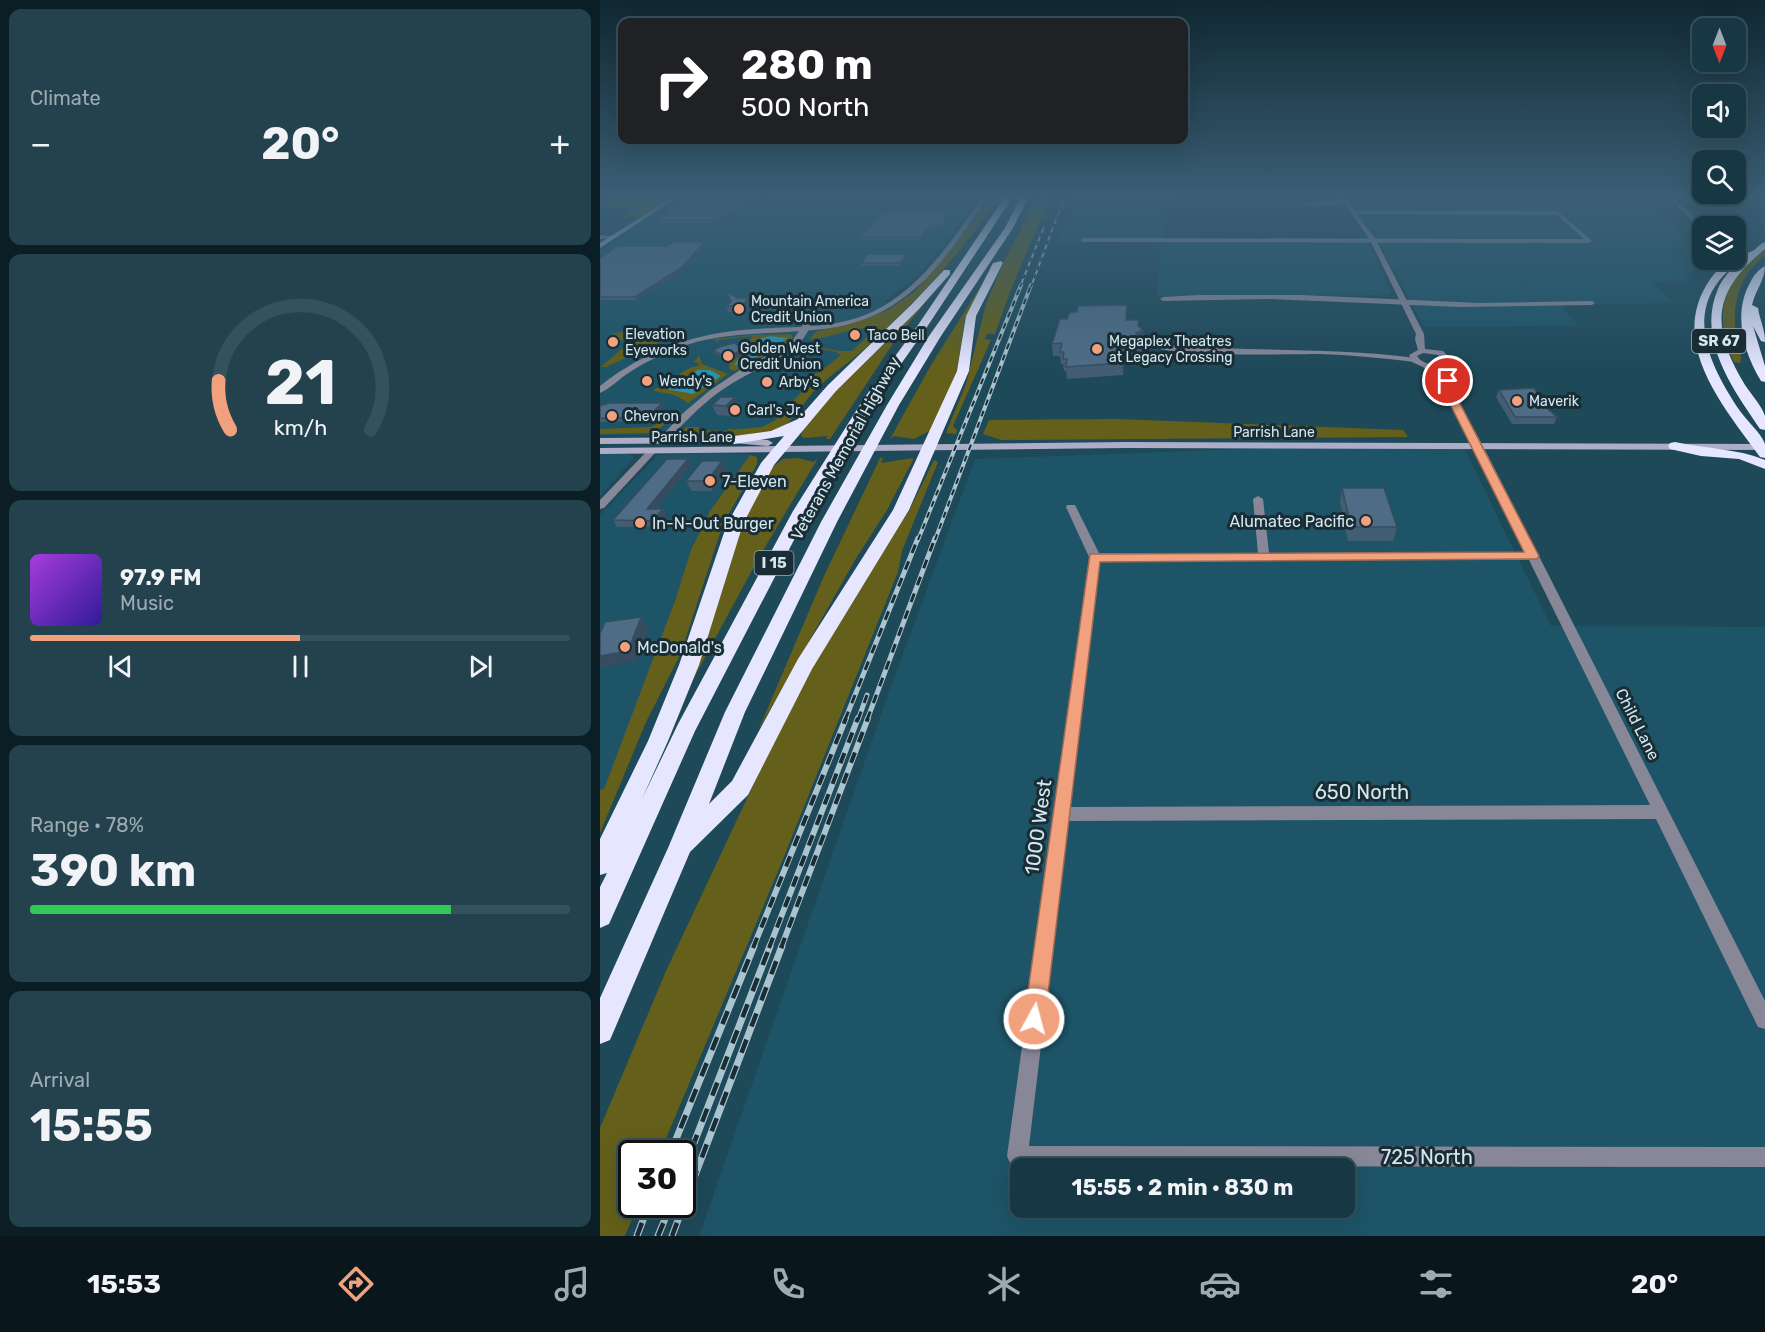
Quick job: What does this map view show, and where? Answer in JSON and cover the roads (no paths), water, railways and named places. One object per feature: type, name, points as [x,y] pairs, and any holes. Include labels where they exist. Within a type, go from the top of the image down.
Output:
[{"type":"highway","points":[[600,864],[658,741],[689,665],[735,524],[768,463],[820,401],[964,256]]},
{"type":"highway","name":"Veterans Memorial Highway","points":[[600,915],[685,730],[801,511],[869,400],[970,256]]},
{"type":"highway","name":"Veterans Memorial Highway","points":[[600,1030],[679,851],[735,712],[829,522],[935,336],[990,256]]},
{"type":"highway","points":[[679,851],[740,788],[800,674],[901,510],[963,371],[968,332],[976,303],[1002,256]]},
{"type":"highway","points":[[1746,256],[1738,258],[1708,288],[1701,303],[1698,336],[1707,363],[1722,394],[1764,452]]},
{"type":"highway","name":"SR 67","points":[[1747,256],[1729,274],[1720,292],[1716,308],[1716,328],[1731,372],[1765,426]]},
{"type":"highway","name":"SR 67","points":[[1765,269],[1752,286],[1746,307],[1747,333],[1765,378]]},
{"type":"highway","points":[[1752,286],[1754,318],[1765,339]]},
{"type":"highway","points":[[734,440],[771,436],[789,431],[831,382],[847,373]]},
{"type":"highway","points":[[1675,447],[1701,452],[1740,454],[1765,465]]},
{"type":"highway","points":[[1710,447],[1764,452]]},
{"type":"main road","name":"Parrish Lane","points":[[600,441],[734,440],[783,447]]},
{"type":"main road","name":"Parrish Lane","points":[[600,451],[760,450],[783,447],[1710,447]]},
{"type":"street","points":[[600,390],[636,363],[686,343],[740,332],[848,323],[880,312],[917,284],[939,256]]},
{"type":"street","points":[[1381,256],[1420,334],[1448,360],[1443,365],[1426,365]]},
{"type":"street","points":[[1163,299],[1403,300],[1440,304],[1592,303]]},
{"type":"street","points":[[600,379],[636,356],[689,336],[750,326],[806,327]]},
{"type":"street","points":[[662,441],[704,399],[740,375],[794,345],[806,327]]},
{"type":"street","points":[[1420,334],[1417,355],[1447,388]]},
{"type":"street","points":[[1163,345],[1191,349],[1316,351],[1395,357],[1440,353]]},
{"type":"street","points":[[1443,365],[1448,381],[1447,388]]},
{"type":"street","name":"Child Lane","points":[[1447,388],[1765,1020]]},
{"type":"street","points":[[600,506],[652,451]]},
{"type":"street","points":[[1258,499],[1264,558]]},
{"type":"street","points":[[1071,507],[1095,557],[1532,556]]},
{"type":"street","name":"1000 West","points":[[1017,1156],[1095,557]]},
{"type":"street","name":"650 North","points":[[1061,814],[1662,812]]},
{"type":"street","name":"725 North","points":[[1017,1156],[1765,1157]]},
{"type":"railway","points":[[1020,287],[1033,256]]},
{"type":"railway","points":[[1031,287],[1043,256]]},
{"type":"railway","points":[[918,540],[1021,285]]},
{"type":"railway","points":[[935,540],[1031,285]]},
{"type":"railway","points":[[845,720],[918,538]]},
{"type":"railway","points":[[867,720],[935,538]]},
{"type":"railway","points":[[858,720],[867,695]]},
{"type":"railway","points":[[753,948],[846,718]]},
{"type":"railway","points":[[769,948],[858,718]]},
{"type":"railway","points":[[781,948],[868,718]]},
{"type":"railway","points":[[676,1140],[754,946]]},
{"type":"railway","points":[[695,1140],[770,946]]},
{"type":"railway","points":[[672,1236],[782,946]]},
{"type":"railway","points":[[637,1236],[644,1218]]},
{"type":"railway","points":[[658,1236],[665,1218]]},
{"type":"place","name":"Mountain America Credit Union","points":[[739,309]]},
{"type":"place","name":"Taco Bell","points":[[855,335]]},
{"type":"place","name":"Elevation Eyeworks","points":[[613,342]]},
{"type":"place","name":"Megaplex Theatres at Legacy Crossing","points":[[1097,349]]},
{"type":"place","name":"Golden West Credit Union","points":[[728,356]]},
{"type":"place","name":"Wendy's","points":[[647,381]]},
{"type":"place","name":"Arby's","points":[[767,382]]},
{"type":"place","name":"Maverik","points":[[1517,401]]},
{"type":"place","name":"Carl's Jr.","points":[[735,410]]},
{"type":"place","name":"Chevron","points":[[612,416]]},
{"type":"place","name":"7-Eleven","points":[[710,481]]},
{"type":"place","name":"Alumatec Pacific","points":[[1366,521]]},
{"type":"place","name":"In-N-Out Burger","points":[[640,523]]},
{"type":"place","name":"McDonald's","points":[[625,647]]}]
